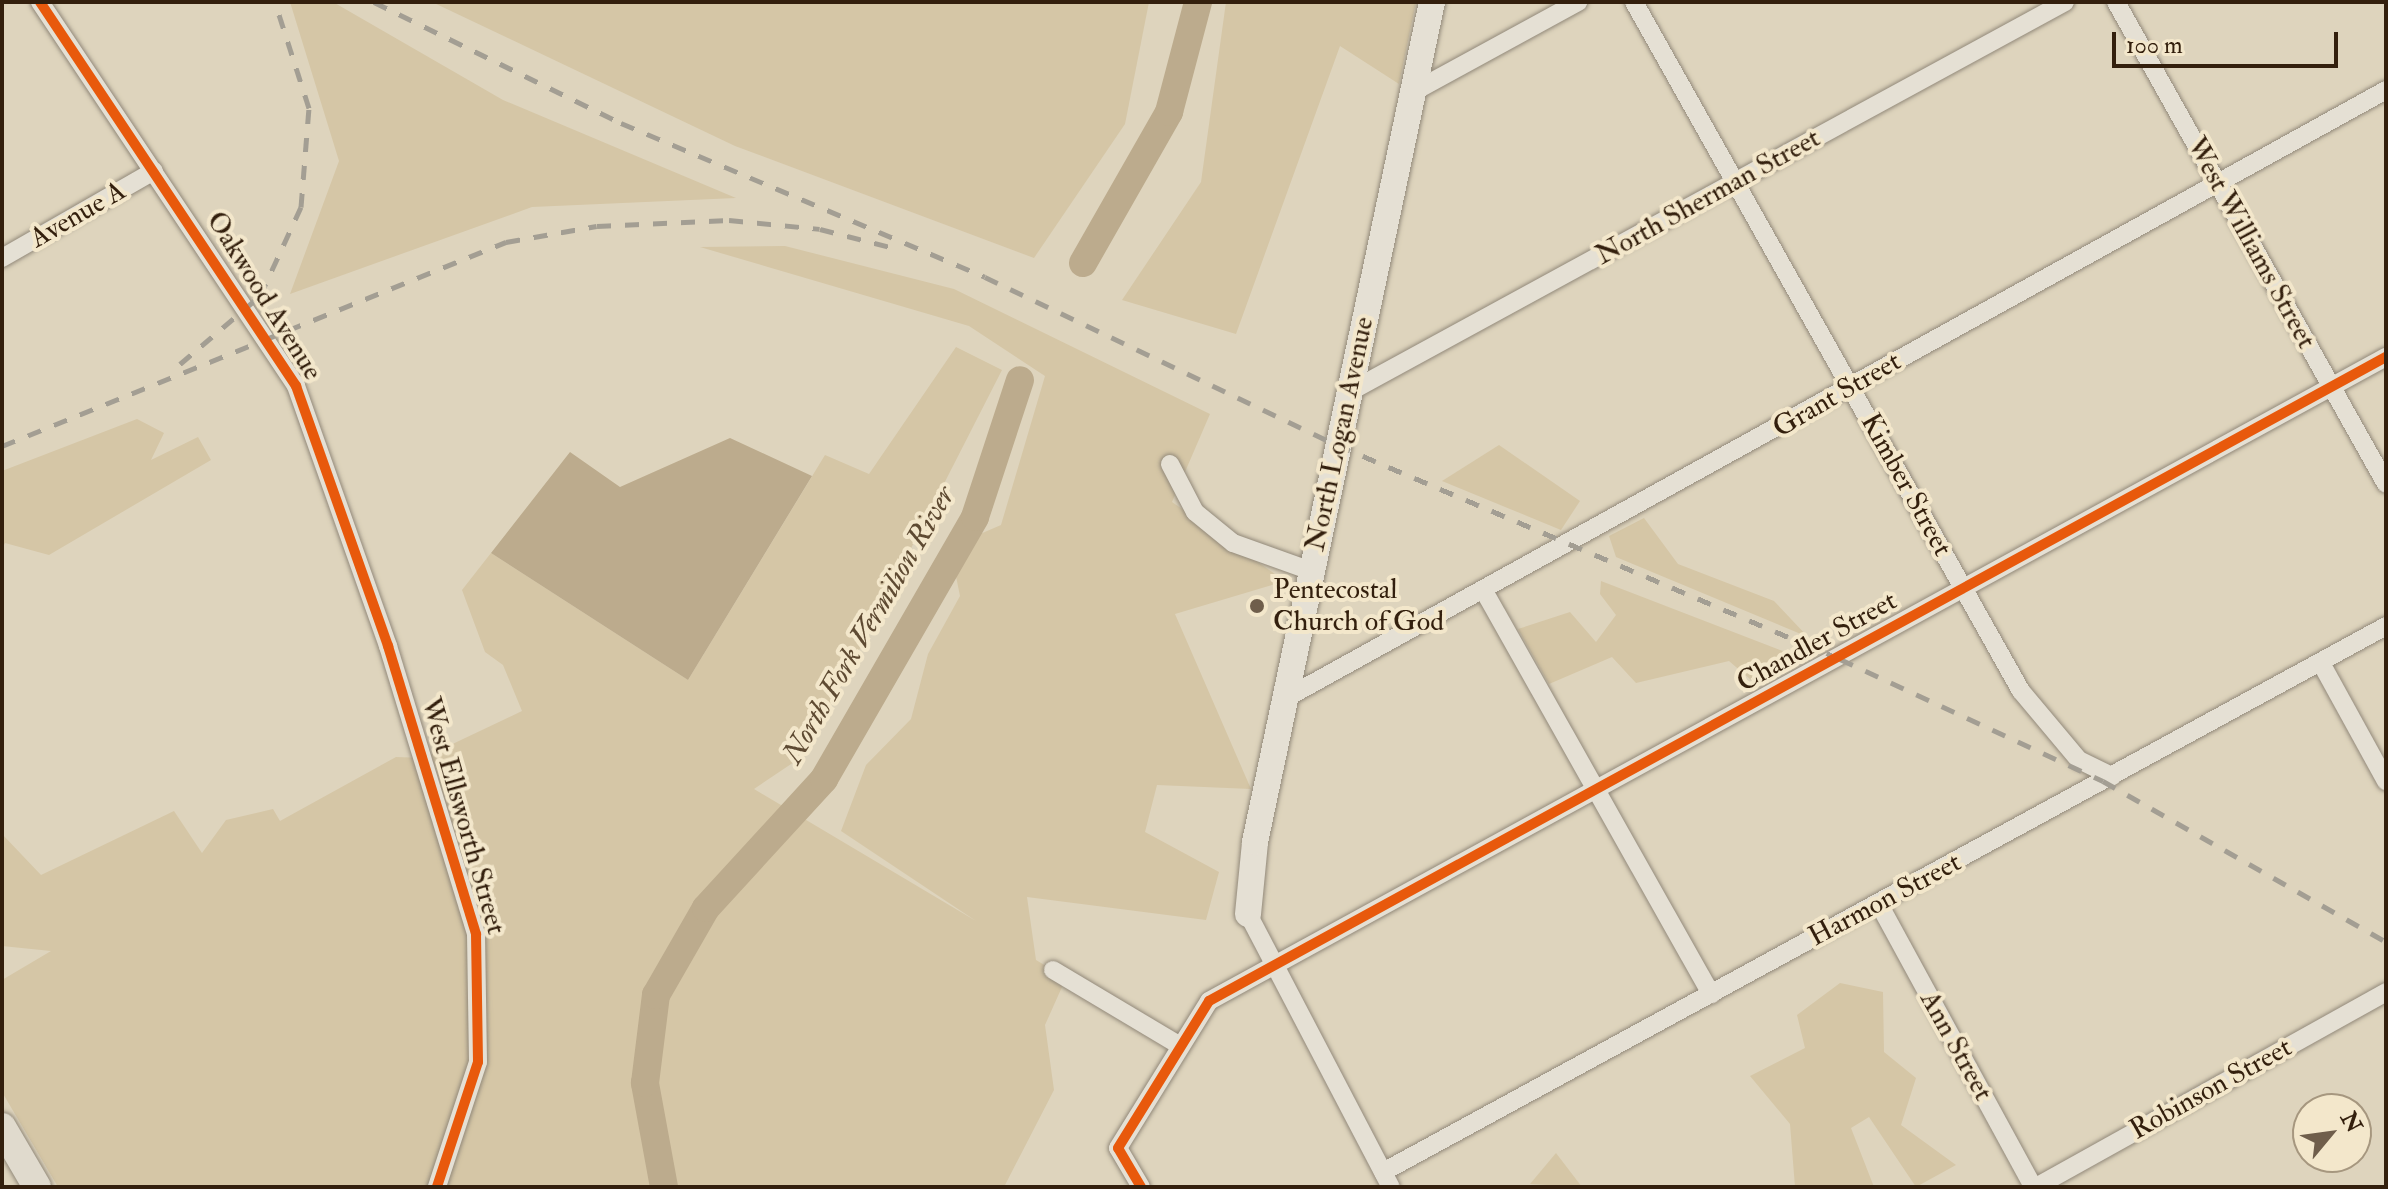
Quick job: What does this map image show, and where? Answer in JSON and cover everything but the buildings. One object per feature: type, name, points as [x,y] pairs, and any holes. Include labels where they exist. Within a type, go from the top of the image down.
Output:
[{"type":"main road","points":[[2,1127],[37,1187]]},
{"type":"main road","points":[[2,1161],[17,1187]]},
{"type":"street","name":"Oakwood Avenue","points":[[40,2],[296,386],[388,646]]},
{"type":"street","name":"North Logan Avenue","points":[[1248,914],[1247,882],[1432,2]]},
{"type":"street","points":[[1415,91],[1578,2]]},
{"type":"street","name":"Kimber Street","points":[[1634,2],[2021,691],[2079,760],[2112,776]]},
{"type":"street","name":"North Sherman Street","points":[[1351,391],[2065,2]]},
{"type":"street","name":"West Williams Street","points":[[2116,2],[2386,484]]},
{"type":"street","name":"Grant Street","points":[[1286,698],[2386,90]]},
{"type":"street","name":"Avenue A","points":[[2,258],[154,171]]},
{"type":"street","name":"Chandler Street","points":[[1271,967],[1597,792],[2386,357]]},
{"type":"street","points":[[1170,464],[1195,512],[1233,543],[1311,571]]},
{"type":"street","points":[[1484,591],[1711,994]]},
{"type":"street","name":"Harmon Street","points":[[1387,1180],[1711,994],[2386,626]]},
{"type":"street","name":"West Ellsworth Street","points":[[388,646],[476,934],[478,1062],[437,1187]]},
{"type":"street","points":[[2321,663],[2386,781]]},
{"type":"street","name":"Ann Street","points":[[1879,904],[2034,1187]]},
{"type":"street","points":[[1248,914],[1271,967],[1387,1180]]},
{"type":"street","points":[[1141,1187],[1118,1148],[1209,1001],[1271,967]]},
{"type":"street","points":[[1053,970],[1179,1045]]},
{"type":"street","name":"Robinson Street","points":[[2034,1187],[2386,992]]},
{"type":"shaded area","points":[[290,2],[333,2],[503,100],[736,198],[532,207],[290,294],[339,161]]},
{"type":"shaded area","points":[[432,2],[1149,2],[1125,124],[1034,258],[735,146]]},
{"type":"shaded area","points":[[1226,2],[1416,2],[1399,84],[1340,46],[1236,334],[1122,300],[1201,182]]},
{"type":"shaded area","points":[[785,246],[954,289],[1210,414],[1172,502],[1285,581],[1175,614],[1251,789],[1157,785],[1145,832],[1219,872],[1206,920],[1027,897],[1036,960],[1066,978],[1045,1025],[1054,1090],[1004,1187],[58,1187],[2,1092],[2,980],[51,951],[2,946],[2,834],[41,875],[174,811],[202,853],[226,820],[273,809],[280,821],[396,757],[423,758],[522,711],[503,665],[485,652],[462,590],[491,553],[688,680],[825,455],[869,474],[956,347],[1002,370],[806,754],[754,789],[976,921],[841,831],[866,765],[911,719],[928,654],[960,596],[950,547],[1001,525],[1045,376],[969,326],[700,247]]},
{"type":"shaded area","points":[[137,419],[164,433],[151,460],[198,437],[211,460],[49,555],[5,543],[2,549],[2,471]]},
{"type":"shaded area","points":[[730,438],[812,476],[688,680],[491,553],[570,452],[620,487]]},
{"type":"shaded area","points":[[1499,445],[1580,501],[1561,530],[1442,481]]},
{"type":"shaded area","points":[[1644,518],[1678,564],[1774,601],[1808,637],[1616,557],[1609,536]]},
{"type":"shaded area","points":[[1601,581],[1788,653],[1783,671],[1757,685],[1729,661],[1636,683],[1612,657],[1549,684],[1518,629],[1570,612],[1596,642],[1616,615],[1600,594]]},
{"type":"shaded area","points":[[1840,983],[1883,992],[1884,1052],[1916,1078],[1901,1125],[1956,1165],[1916,1187],[1869,1117],[1851,1128],[1874,1187],[1795,1187],[1790,1124],[1750,1076],[1805,1048],[1797,1015]]},
{"type":"shaded area","points":[[1556,1153],[1582,1187],[1530,1184]]},
{"type":"waterway","name":"North Fork Vermilion River","points":[[1083,263],[1169,112],[1198,2]]},
{"type":"waterway","name":"North Fork Vermilion River","points":[[664,1187],[645,1083],[656,995],[706,908],[824,779],[975,517],[1020,380]]},
{"type":"railway","points":[[180,364],[260,296],[301,207],[309,108],[275,2]]},
{"type":"railway","points":[[374,2],[621,123],[985,277],[1337,445],[1840,659],[2103,781],[2386,942]]},
{"type":"railway","points":[[2,446],[506,242],[597,226],[729,220],[820,229],[898,249]]},
{"type":"cycle path","points":[[40,2],[296,386],[388,646],[476,934],[478,1062],[437,1187]]},
{"type":"cycle path","points":[[1141,1187],[1118,1148],[1209,1001],[2386,357]]},
{"type":"place","name":"Pentecostal Church of God","points":[[1257,606]]}]
